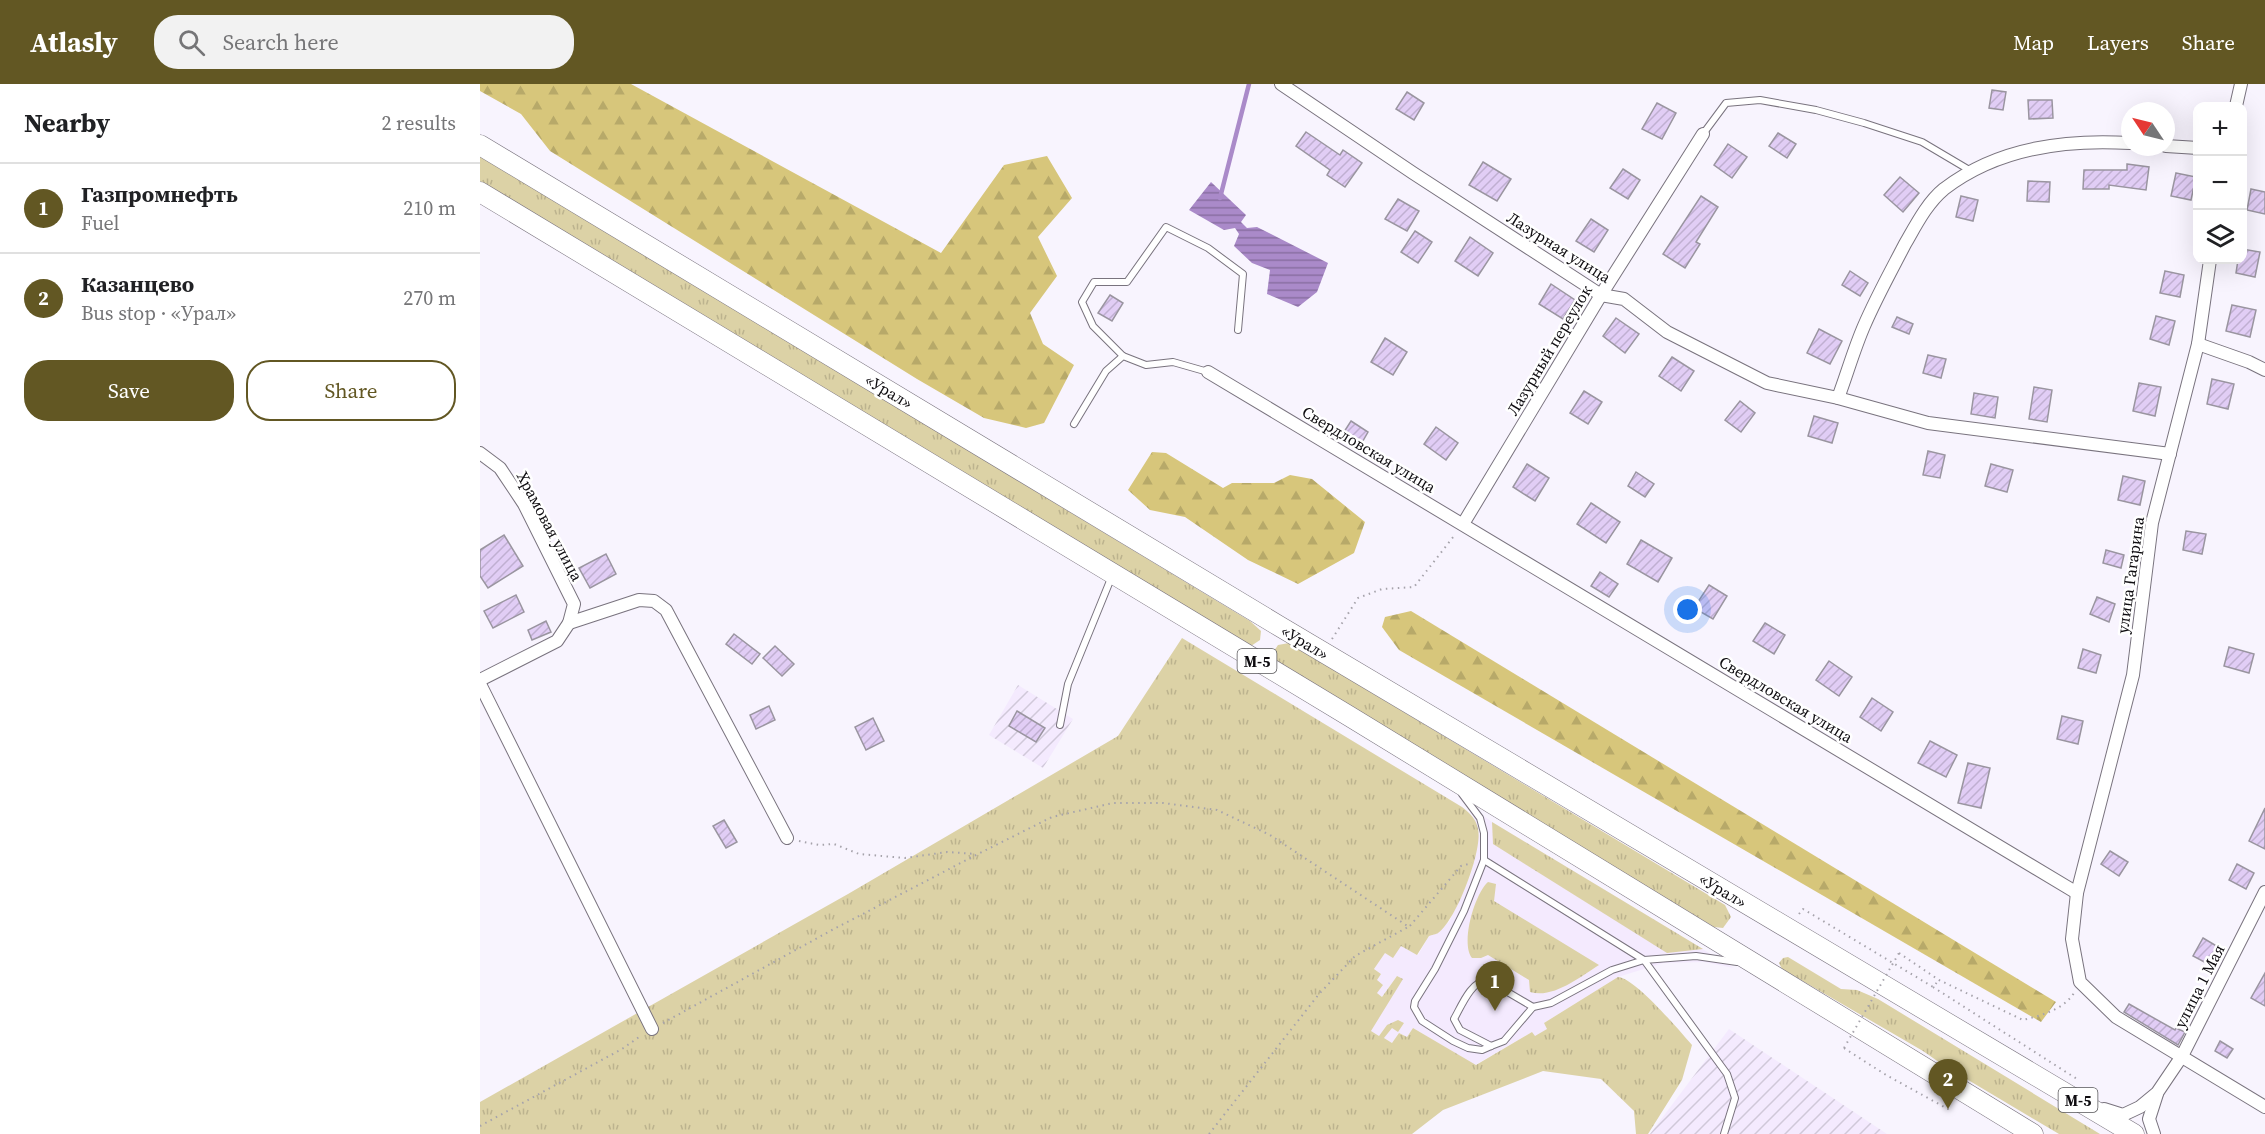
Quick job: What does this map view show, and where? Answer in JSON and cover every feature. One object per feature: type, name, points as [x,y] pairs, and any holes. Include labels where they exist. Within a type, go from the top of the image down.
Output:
[{"type":"main road","name":"«Урал»","points":[[480,145],[1324,653],[2134,1134]]},
{"type":"main road","name":"М-5","points":[[480,192],[2033,1134]]},
{"type":"street","name":"Лазурная улица","points":[[1281,84],[1601,295],[1624,299],[1667,332],[1767,383],[1838,398],[1928,423],[2170,454]]},
{"type":"street","points":[[2237,102],[2241,84]]},
{"type":"street","name":"Лазурный переулок","points":[[1463,524],[1601,295],[1702,134]]},
{"type":"street","points":[[1838,398],[1864,326],[1921,216],[1943,190],[1971,171],[2007,154],[2059,145],[2121,143]]},
{"type":"street","points":[[2175,147],[2193,148]]},
{"type":"street","name":"улица Гагарина","points":[[2077,893],[2133,675],[2152,523],[2198,344],[2209,264]]},
{"type":"street","points":[[2198,344],[2265,370]]},
{"type":"street","name":"Свердловская улица","points":[[1208,372],[2077,893]]},
{"type":"street","name":"Храмовая улица","points":[[480,453],[500,468],[524,504],[574,604],[569,623]]},
{"type":"street","points":[[652,1029],[480,682],[557,641],[569,623],[639,600],[654,601],[666,610],[787,838]]},
{"type":"street","name":"улица 1 Мая","points":[[2157,1093],[2182,1056],[2265,892]]},
{"type":"street","points":[[2077,893],[2072,939],[2080,982],[2116,1017],[2265,1107]]},
{"type":"street","points":[[2085,1104],[2123,1115],[2140,1107],[2157,1093]]},
{"type":"street","points":[[2154,1134],[2149,1119],[2157,1093]]},
{"type":"lane","points":[[1702,134],[1726,103],[1760,100],[1816,110],[1922,142],[1971,171]]},
{"type":"lane","points":[[1208,372],[1173,362],[1146,365],[1123,356],[1093,326],[1083,302],[1094,282],[1127,282],[1166,227],[1208,248],[1243,274],[1238,330]]},
{"type":"lane","points":[[1074,424],[1106,371],[1123,356]]},
{"type":"lane","points":[[1060,724],[1068,684],[1113,575]]},
{"type":"lane","points":[[1451,779],[1480,818],[1484,833],[1484,860],[1464,911],[1435,969],[1415,1001],[1414,1007],[1422,1021],[1453,1041],[1482,1050],[1504,1041],[1533,1007],[1551,1003],[1612,970],[1644,960],[1696,956],[1736,962],[1772,976]]},
{"type":"lane","points":[[1484,860],[1644,960],[1727,1074],[1734,1098],[1724,1134]]},
{"type":"lane","points":[[1491,1046],[1461,1030],[1454,1019],[1475,985],[1482,981],[1493,983],[1533,1007]]},
{"type":"path","points":[[1324,653],[1358,598],[1382,590],[1414,587],[1463,524]]},
{"type":"path","points":[[480,1126],[622,1049],[652,1029],[822,935],[978,854],[1052,817],[1113,803],[1163,803],[1217,810],[1270,835],[1409,927]]},
{"type":"path","points":[[787,838],[819,845],[834,844],[859,854],[905,858],[946,852],[978,854]]},
{"type":"path","points":[[1209,1134],[1319,994],[1355,956],[1409,927],[1461,866],[1484,860]]},
{"type":"path","points":[[1788,928],[1803,909],[1933,987],[2082,1082]]},
{"type":"path","points":[[1961,1091],[1948,1109],[1886,1075],[1844,1048],[1899,953],[1939,980],[2023,1020],[2046,1014],[2068,1001],[2080,982]]},
{"type":"path","points":[[1933,987],[1939,980]]},
{"type":"shaded area","points":[[1211,182],[1246,215],[1241,222],[1247,228],[1257,227],[1328,263],[1317,292],[1298,307],[1267,294],[1270,270],[1252,263],[1234,246],[1239,234],[1235,228],[1224,230],[1189,210]]},
{"type":"shaded area","points":[[1018,685],[1073,719],[1043,768],[989,735]]},
{"type":"shaded area","points":[[1463,801],[1492,822],[1734,968],[1704,962],[1663,963],[1618,977],[1544,1023],[1547,1029],[1535,1037],[1532,1032],[1475,1065],[1413,1028],[1407,1037],[1399,1033],[1392,1043],[1384,1038],[1392,1027],[1398,1031],[1404,1023],[1387,1025],[1379,1036],[1371,1031],[1397,976],[1382,997],[1377,993],[1376,980],[1381,974],[1374,969],[1385,953],[1401,946],[1418,955],[1429,936],[1449,922],[1471,874],[1479,831]]},
{"type":"shaded area","points":[[1729,1029],[1887,1134],[1650,1134]]},
{"type":"green space","points":[[480,84],[631,84],[941,253],[1004,165],[1047,156],[1072,198],[1038,237],[1057,276],[1030,313],[1043,344],[1074,365],[1044,423],[1026,428],[984,418],[917,379],[550,151],[521,114],[480,91]]},
{"type":"green space","points":[[480,155],[1250,621],[1261,631],[1260,640],[1251,646],[1237,640],[480,181]]},
{"type":"green space","points":[[1152,452],[1166,453],[1223,488],[1232,483],[1274,483],[1290,475],[1312,479],[1365,522],[1354,553],[1298,584],[1248,560],[1185,517],[1150,510],[1128,490]]},
{"type":"green space","points":[[1411,611],[2056,1002],[2041,1022],[1399,650],[1382,627],[1385,617]]},
{"type":"green space","points":[[1182,638],[1462,807],[1476,822],[1478,839],[1476,852],[1467,884],[1453,915],[1437,933],[1429,936],[1417,955],[1401,946],[1393,958],[1385,953],[1374,969],[1381,974],[1377,980],[1383,985],[1377,993],[1382,997],[1397,976],[1403,979],[1371,1031],[1379,1036],[1387,1025],[1398,1020],[1404,1023],[1398,1032],[1392,1028],[1384,1038],[1392,1043],[1399,1033],[1407,1037],[1413,1028],[1476,1065],[1532,1032],[1535,1036],[1547,1029],[1544,1023],[1618,977],[1635,986],[1645,995],[1692,1045],[1682,1080],[1648,1134],[1636,1134],[1634,1111],[1601,1079],[1543,1071],[1443,1110],[1412,1134],[480,1134],[480,1102],[848,894],[1118,736]]},
{"type":"green space","points":[[1289,643],[1725,905],[1731,917],[1723,928],[1714,927],[1277,664],[1272,654],[1278,645]]},
{"type":"green space","points":[[1492,822],[1703,949],[1667,953],[1493,844]]},
{"type":"green space","points":[[1488,882],[1496,884],[1494,901],[1599,965],[1566,986],[1539,993],[1530,992],[1529,980],[1488,955],[1472,958],[1469,951],[1468,930],[1478,896]]},
{"type":"green space","points":[[1788,957],[1841,989],[1857,990],[1878,999],[2100,1134],[2059,1134],[1782,969],[1779,963],[1783,958]]},
{"type":"building","points":[[1992,90],[2006,92],[2003,110],[1989,108]]},
{"type":"building","points":[[1407,92],[1424,103],[1414,120],[1396,109]]},
{"type":"building","points":[[2028,100],[2052,100],[2053,118],[2029,119]]},
{"type":"building","points":[[1657,103],[1676,113],[1662,139],[1642,129]]},
{"type":"building","points":[[1306,132],[1340,155],[1343,150],[1362,163],[1345,187],[1327,175],[1330,170],[1296,146]]},
{"type":"building","points":[[1778,133],[1796,144],[1787,158],[1769,146]]},
{"type":"building","points":[[1728,144],[1747,157],[1732,178],[1714,165]]},
{"type":"building","points":[[1483,162],[1511,179],[1497,201],[1469,185]]},
{"type":"building","points":[[2127,164],[2149,167],[2146,190],[2109,185],[2109,189],[2083,189],[2084,170],[2127,170]]},
{"type":"building","points":[[1623,169],[1640,180],[1628,199],[1610,188]]},
{"type":"building","points":[[2176,173],[2193,176],[2191,200],[2171,196]]},
{"type":"building","points":[[1900,177],[1919,193],[1903,212],[1884,195]]},
{"type":"building","points":[[2028,181],[2050,182],[2049,202],[2027,201]]},
{"type":"building","points":[[2251,189],[2265,192],[2265,214],[2247,210]]},
{"type":"building","points":[[1701,196],[1718,207],[1696,242],[1700,244],[1685,268],[1663,254]]},
{"type":"building","points":[[1961,196],[1978,200],[1973,221],[1956,217]]},
{"type":"building","points":[[1398,199],[1419,211],[1407,231],[1385,219]]},
{"type":"building","points":[[1591,219],[1608,230],[1594,252],[1576,241]]},
{"type":"building","points":[[1415,231],[1432,242],[1418,263],[1401,252]]},
{"type":"building","points":[[1470,237],[1493,253],[1478,276],[1455,261]]},
{"type":"building","points":[[2247,250],[2260,252],[2255,277],[2236,273],[2237,264],[2247,264]]},
{"type":"building","points":[[1850,271],[1868,283],[1860,296],[1842,285]]},
{"type":"building","points":[[2165,271],[2184,275],[2180,297],[2160,293]]},
{"type":"building","points":[[1551,284],[1575,300],[1563,319],[1539,304]]},
{"type":"building","points":[[1110,295],[1123,303],[1112,321],[1098,313]]},
{"type":"building","points":[[2232,305],[2256,310],[2250,337],[2226,331]]},
{"type":"building","points":[[2156,316],[2175,321],[2169,345],[2150,339]]},
{"type":"building","points":[[1897,317],[1913,324],[1909,334],[1892,327]]},
{"type":"building","points":[[1616,318],[1639,334],[1625,353],[1603,336]]},
{"type":"building","points":[[1819,329],[1842,341],[1830,364],[1807,353]]},
{"type":"building","points":[[1385,338],[1407,352],[1393,375],[1371,362]]},
{"type":"building","points":[[1928,355],[1946,359],[1941,378],[1923,373]]},
{"type":"building","points":[[1672,357],[1694,371],[1681,391],[1659,376]]},
{"type":"building","points":[[2212,379],[2234,384],[2228,409],[2207,404]]},
{"type":"building","points":[[2139,383],[2161,387],[2155,416],[2133,411]]},
{"type":"building","points":[[2034,387],[2052,390],[2047,422],[2029,419]]},
{"type":"building","points":[[1584,391],[1602,402],[1588,424],[1570,413]]},
{"type":"building","points":[[1974,393],[1998,397],[1995,418],[1971,414]]},
{"type":"building","points":[[1740,401],[1755,413],[1741,432],[1725,420]]},
{"type":"building","points":[[1814,416],[1838,423],[1832,443],[1808,436]]},
{"type":"building","points":[[1351,421],[1368,432],[1360,446],[1342,435]]},
{"type":"building","points":[[1436,427],[1458,443],[1446,460],[1424,444]]},
{"type":"building","points":[[1928,451],[1945,455],[1940,478],[1923,475]]},
{"type":"building","points":[[1527,464],[1549,478],[1535,501],[1513,487]]},
{"type":"building","points":[[1991,464],[2013,470],[2007,492],[1985,486]]},
{"type":"building","points":[[1636,472],[1654,484],[1645,497],[1628,486]]},
{"type":"building","points":[[2123,476],[2145,481],[2140,505],[2118,500]]},
{"type":"building","points":[[1591,503],[1620,522],[1606,543],[1577,524]]},
{"type":"building","points":[[2186,531],[2206,534],[2202,554],[2183,550]]},
{"type":"building","points":[[504,535],[523,566],[488,588],[480,576],[480,550]]},
{"type":"building","points":[[1641,540],[1672,558],[1658,582],[1627,564]]},
{"type":"building","points":[[2106,550],[2124,555],[2121,568],[2103,563]]},
{"type":"building","points":[[606,554],[616,574],[590,588],[579,568]]},
{"type":"building","points":[[1600,572],[1618,584],[1609,597],[1591,586]]},
{"type":"building","points":[[1709,585],[1727,596],[1713,619],[1694,608]]},
{"type":"building","points":[[516,595],[524,612],[493,628],[484,611]]},
{"type":"building","points":[[2097,597],[2115,604],[2109,622],[2090,614]]},
{"type":"building","points":[[546,621],[551,632],[532,640],[528,630]]},
{"type":"building","points":[[1765,623],[1785,635],[1774,654],[1753,641]]},
{"type":"building","points":[[734,634],[760,654],[752,664],[726,644]]},
{"type":"building","points":[[775,646],[794,664],[782,676],[763,658]]},
{"type":"building","points":[[2229,647],[2254,654],[2249,673],[2224,666]]},
{"type":"building","points":[[2083,649],[2101,655],[2096,673],[2078,668]]},
{"type":"building","points":[[1829,661],[1852,677],[1839,696],[1816,680]]},
{"type":"building","points":[[1872,698],[1893,712],[1881,731],[1860,717]]},
{"type":"building","points":[[769,706],[775,720],[756,729],[750,715]]},
{"type":"building","points":[[1017,711],[1045,728],[1036,742],[1009,726]]},
{"type":"building","points":[[2062,716],[2083,721],[2078,744],[2057,739]]},
{"type":"building","points":[[873,718],[884,741],[866,750],[855,727]]},
{"type":"building","points":[[1930,741],[1957,755],[1946,777],[1918,763]]},
{"type":"building","points":[[1968,763],[1990,768],[1981,808],[1958,803]]},
{"type":"building","points":[[2265,808],[2265,849],[2249,841]]},
{"type":"building","points":[[724,820],[737,842],[726,848],[713,826]]},
{"type":"building","points":[[2110,851],[2128,862],[2119,876],[2101,864]]},
{"type":"building","points":[[2237,864],[2254,873],[2246,889],[2229,880]]},
{"type":"building","points":[[2203,938],[2220,948],[2210,965],[2193,956]]},
{"type":"building","points":[[2265,973],[2265,1006],[2251,998]]},
{"type":"building","points":[[2129,1004],[2175,1030],[2176,1028],[2185,1032],[2178,1045],[2124,1012]]},
{"type":"building","points":[[2220,1041],[2233,1049],[2227,1058],[2215,1051]]},
{"type":"waterway","points":[[1220,198],[1249,84]]},
{"type":"place","name":"Газпромнефть","points":[[1495,1011]]},
{"type":"place","name":"Казанцево","points":[[1948,1109]]}]
